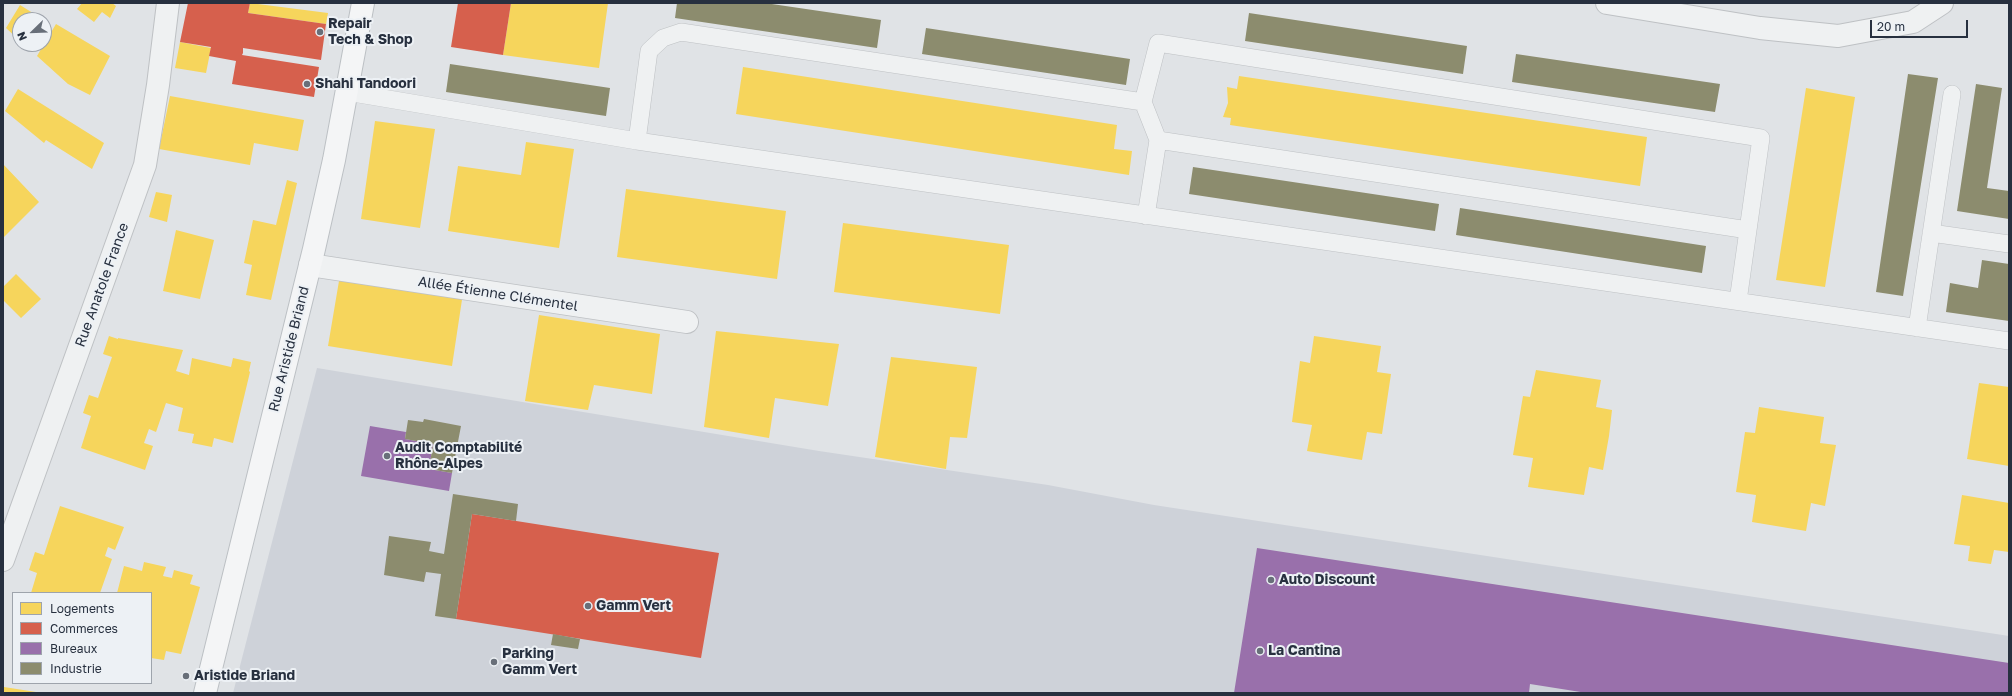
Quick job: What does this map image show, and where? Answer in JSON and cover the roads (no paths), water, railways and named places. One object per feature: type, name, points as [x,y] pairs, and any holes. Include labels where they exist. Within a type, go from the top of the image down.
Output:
[{"type":"main road","name":"Rue Aristide Briand","points":[[205,693],[310,265],[347,92],[363,3]]},
{"type":"street","name":"Rue Anatole France","points":[[3,560],[145,165],[158,85],[168,3]]},
{"type":"street","points":[[1607,3],[1760,28],[1838,36],[1913,22],[1942,3]]},
{"type":"street","name":"Allée Étienne Clémentel","points":[[310,265],[687,322]]},
{"type":"lane","points":[[637,141],[649,51],[662,38],[681,32],[1143,102]]},
{"type":"lane","points":[[1146,216],[1158,140],[1143,102],[1158,44],[1761,138],[1738,301]]},
{"type":"lane","points":[[347,92],[637,141],[2009,341]]},
{"type":"lane","points":[[1917,328],[1952,94]]},
{"type":"lane","points":[[1158,140],[1748,230]]},
{"type":"lane","points":[[1931,232],[2009,244]]},
{"type":"place","name":"Repair Tech & Shop","points":[[320,32]]},
{"type":"place","name":"Shahi Tandoori","points":[[307,84]]},
{"type":"place","name":"Audit Comptabilité Rhône-Alpes","points":[[387,456]]},
{"type":"place","name":"Auto Discount","points":[[1271,580]]},
{"type":"place","name":"Gamm Vert","points":[[588,606]]},
{"type":"place","name":"La Cantina","points":[[1260,651]]},
{"type":"place","name":"Parking Gamm Vert","points":[[494,662]]},
{"type":"place","name":"Aristide Briand","points":[[186,676]]}]
